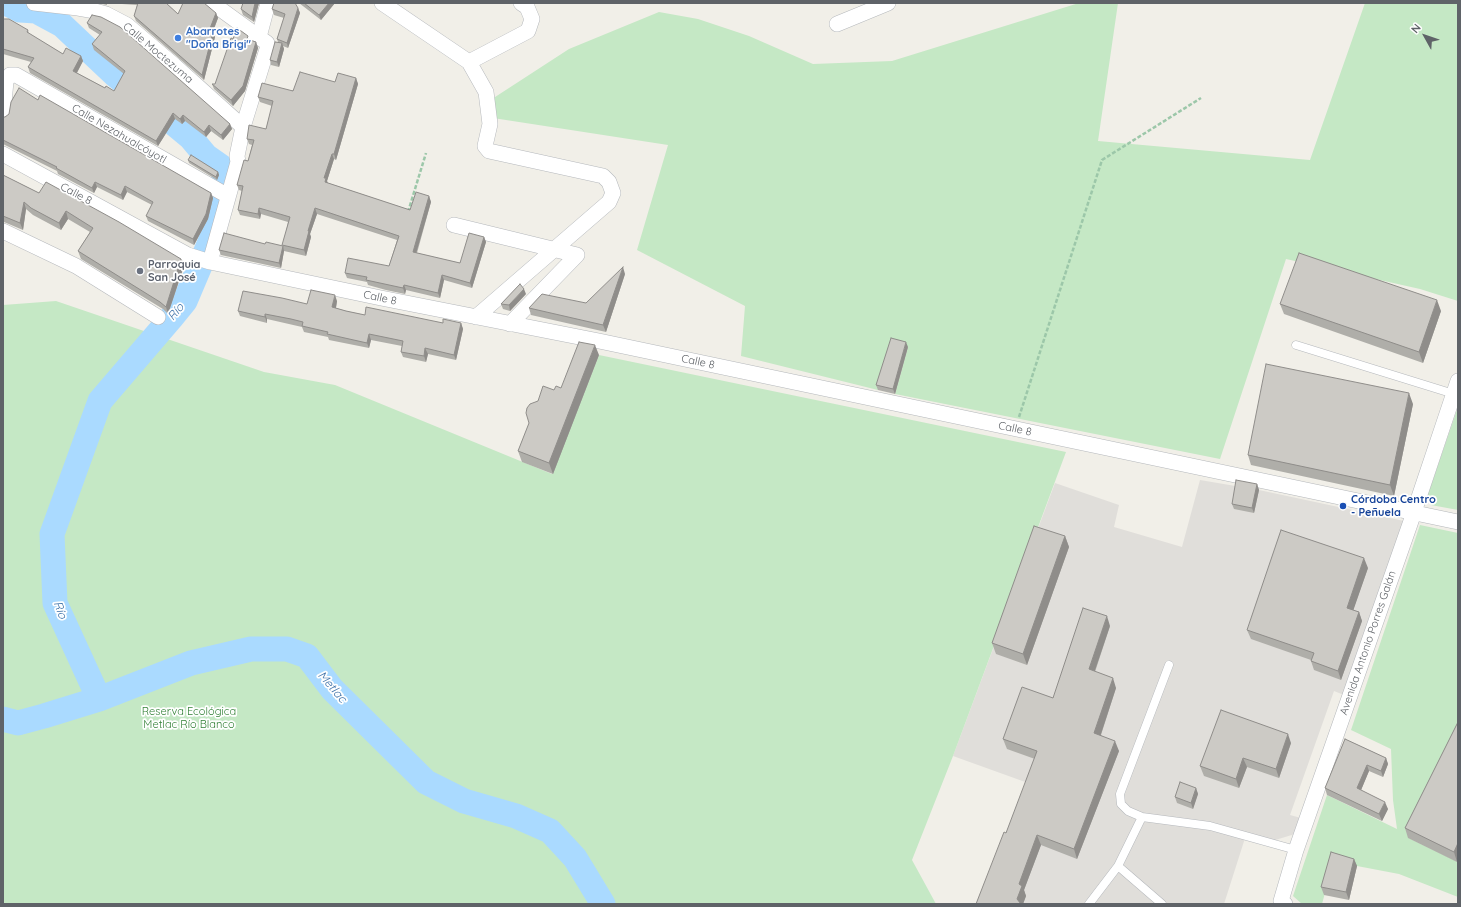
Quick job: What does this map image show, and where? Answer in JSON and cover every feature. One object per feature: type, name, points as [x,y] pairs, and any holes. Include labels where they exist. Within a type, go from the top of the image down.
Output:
[{"type":"street","name":"Calle Moctezuma","points":[[34,3],[95,11],[106,14],[127,25],[244,127]]},
{"type":"street","points":[[210,262],[238,162],[237,156],[244,127],[268,46],[267,43],[212,3]]},
{"type":"street","points":[[259,37],[268,3]]},
{"type":"street","points":[[382,3],[469,62],[486,92],[490,124],[485,146],[489,151],[603,176],[610,182],[613,193],[609,202],[476,317]]},
{"type":"street","points":[[469,62],[528,31],[532,19],[527,7],[521,3]]},
{"type":"street","points":[[837,24],[888,3]]},
{"type":"street","name":"Calle Nezahualcóyotl","points":[[3,114],[6,81],[10,75],[16,75],[228,196]]},
{"type":"street","name":"Calle 8","points":[[3,154],[188,255],[210,262],[510,324],[607,342],[1458,522]]},
{"type":"street","points":[[454,225],[577,255],[510,324]]},
{"type":"street","points":[[3,231],[76,266],[158,317]]},
{"type":"street","name":"Avenida Antonio Porres Galán","points":[[1282,903],[1296,850],[1456,387]]},
{"type":"lane","points":[[1296,344],[1456,387]]},
{"type":"lane","points":[[1169,665],[1120,794],[1121,804],[1128,811],[1142,817],[1210,826],[1296,850]]},
{"type":"lane","points":[[1089,904],[1118,866],[1142,817]]},
{"type":"lane","points":[[1118,866],[1162,904]]},
{"type":"path","points":[[1015,429],[1102,160],[1201,98]]},
{"type":"path","points":[[407,214],[426,153]]},
{"type":"shaded area","points":[[1200,480],[1259,490],[1404,521],[1344,695],[1334,691],[1290,815],[1301,818],[1295,834],[1272,841],[1246,835],[1224,904],[983,904],[1028,783],[953,756],[1055,483],[1119,505],[1114,527],[1182,547]]},
{"type":"green space","points":[[1079,3],[1118,3],[1098,141],[1310,160],[1365,3],[1458,3],[1458,301],[1420,289],[1286,259],[1220,459],[895,394],[908,347],[893,344],[878,390],[741,356],[745,306],[637,250],[668,145],[493,118],[492,99],[569,49],[659,12],[698,19],[749,36],[813,64],[892,61]]},
{"type":"green space","name":"Reserva Ecológica Metlac Río Blanco","points":[[56,301],[264,372],[335,385],[552,474],[599,355],[1066,452],[953,756],[912,860],[936,904],[3,904],[3,305]]},
{"type":"green space","points":[[1458,407],[1458,510],[1431,505],[1428,494]]},
{"type":"green space","points":[[1420,525],[1458,533],[1458,739],[1409,838],[1458,862],[1458,897],[1399,874],[1334,860],[1322,904],[1302,904],[1293,896],[1327,795],[1397,829],[1393,800],[1391,749],[1351,730]]},
{"type":"building","points":[[138,3],[166,3],[178,14],[183,3],[204,3],[216,13],[209,31],[213,32],[202,75],[134,16]]},
{"type":"building","points":[[243,3],[255,3],[252,17],[241,9]]},
{"type":"building","points":[[274,3],[295,3],[298,8],[287,43],[277,39],[285,14],[272,9]]},
{"type":"building","points":[[304,3],[329,3],[319,15]]},
{"type":"building","points":[[92,15],[101,17],[120,27],[230,124],[221,135],[209,125],[204,132],[183,115],[180,119],[173,113],[156,141],[28,67],[34,58],[3,49],[3,19],[9,19],[63,54],[66,48],[81,56],[73,71],[105,88],[106,86],[114,91],[125,71],[92,44],[102,32],[87,23]]},
{"type":"building","points":[[237,28],[248,36],[247,39],[256,42],[243,86],[231,100],[212,84],[215,84],[231,38],[233,39]]},
{"type":"building","points":[[275,42],[282,43],[277,62],[270,60]]},
{"type":"building","points":[[300,72],[335,82],[338,73],[356,78],[334,154],[332,154],[324,178],[326,178],[325,182],[410,210],[416,192],[429,196],[413,252],[460,263],[469,233],[484,237],[470,283],[442,275],[438,293],[404,285],[403,288],[366,280],[367,277],[345,273],[348,258],[389,266],[399,236],[315,208],[304,250],[282,245],[290,217],[259,208],[258,214],[238,210],[243,186],[237,185],[244,160],[248,161],[254,140],[247,139],[249,125],[266,129],[273,101],[258,97],[262,83],[293,91]]},
{"type":"building","points":[[19,88],[38,100],[40,95],[211,193],[206,214],[193,239],[146,216],[153,202],[125,186],[121,195],[95,182],[92,188],[56,168],[57,167],[3,140],[3,117],[9,114],[11,102]]},
{"type":"building","points":[[191,155],[218,172],[216,177],[188,160]]},
{"type":"building","points":[[3,175],[39,193],[46,182],[119,222],[181,259],[166,307],[78,251],[93,228],[66,211],[59,223],[31,208],[24,202],[20,223],[3,216]]},
{"type":"building","points":[[224,233],[265,244],[266,242],[283,246],[279,263],[219,250]]},
{"type":"building","points":[[1299,253],[1437,300],[1419,352],[1280,304]]},
{"type":"building","points":[[623,267],[603,325],[529,308],[542,294],[586,303]]},
{"type":"building","points":[[520,284],[524,289],[509,305],[501,304]]},
{"type":"building","points":[[311,290],[335,295],[332,307],[346,311],[365,315],[366,307],[443,323],[443,319],[461,323],[454,355],[425,348],[424,356],[401,352],[403,341],[369,334],[367,343],[327,334],[328,332],[302,326],[303,322],[291,319],[265,314],[265,317],[238,311],[243,291],[307,304]]},
{"type":"building","points":[[891,338],[906,342],[893,389],[876,385]]},
{"type":"building","points":[[579,342],[595,345],[549,463],[518,451],[529,423],[526,413],[527,408],[530,404],[538,401],[543,386],[554,390],[556,386],[561,388]]},
{"type":"building","points":[[1266,364],[1409,393],[1390,485],[1248,455]]},
{"type":"building","points":[[1236,480],[1257,484],[1252,508],[1232,504]]},
{"type":"building","points":[[1034,526],[1065,536],[1023,654],[992,643]]},
{"type":"building","points":[[1281,530],[1364,558],[1347,608],[1359,612],[1338,671],[1311,661],[1314,653],[1247,630]]},
{"type":"building","points":[[1083,608],[1107,616],[1089,669],[1113,678],[1094,733],[1115,741],[1074,849],[1037,835],[1019,884],[1022,886],[1017,899],[1021,904],[976,904],[1004,832],[1006,833],[1037,751],[1003,739],[1022,687],[1053,698]]},
{"type":"building","points":[[1221,710],[1288,734],[1276,769],[1243,758],[1236,779],[1200,766]]},
{"type":"building","points":[[1458,722],[1458,843],[1454,852],[1405,828]]},
{"type":"building","points":[[1345,739],[1386,758],[1381,771],[1367,765],[1357,788],[1385,802],[1379,814],[1325,788]]},
{"type":"building","points":[[1180,782],[1196,788],[1191,803],[1175,797]]},
{"type":"building","points":[[1331,852],[1354,859],[1346,892],[1321,887]]},
{"type":"waterway","name":"Río","points":[[6,3],[20,10],[36,11],[62,25],[115,75],[191,138],[206,156],[226,170],[210,242],[185,301],[100,401],[52,534],[55,603],[99,699]]},
{"type":"waterway","name":"Metlac","points":[[3,719],[18,723],[44,716],[99,699],[191,663],[251,649],[287,649],[307,656],[332,689],[426,782],[464,801],[516,816],[550,831],[575,858],[603,904]]},
{"type":"place","name":"Abarrotes \"Doña Brigi\"","points":[[178,38]]},
{"type":"place","name":"Parroquia San José","points":[[140,271]]},
{"type":"place","name":"Córdoba Centro - Peñuela","points":[[1343,506]]}]
